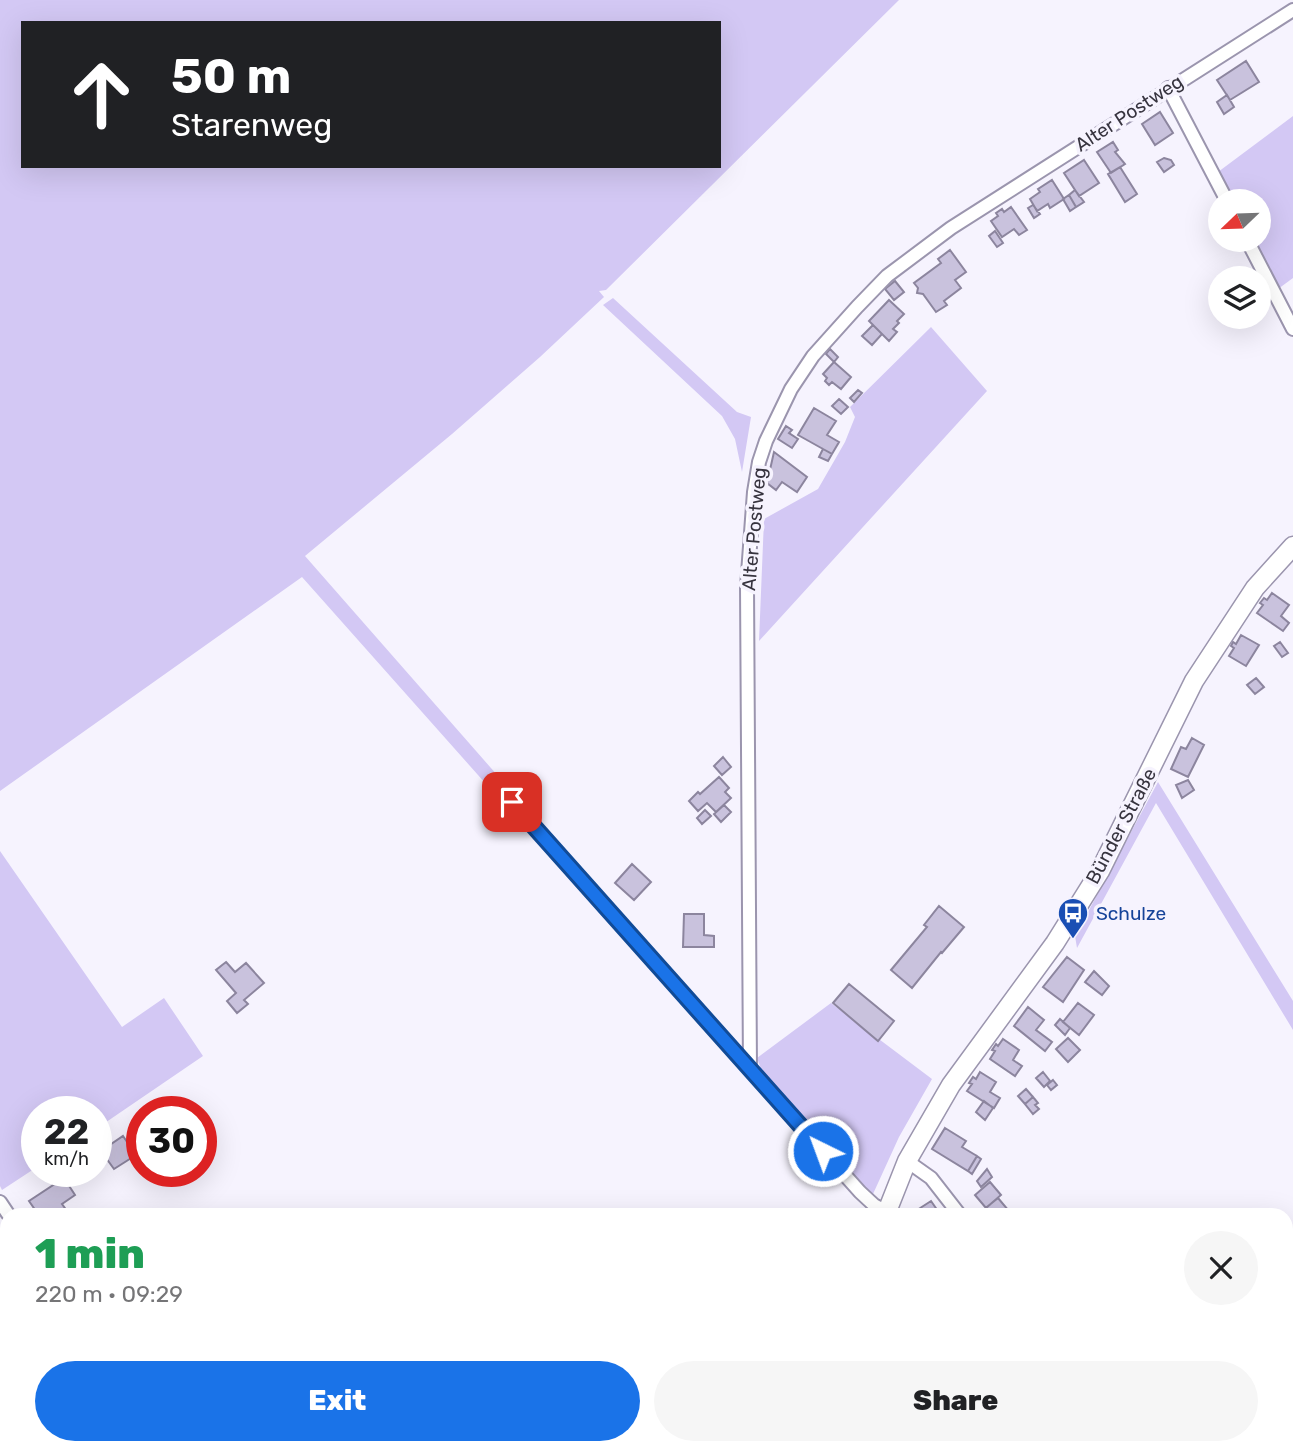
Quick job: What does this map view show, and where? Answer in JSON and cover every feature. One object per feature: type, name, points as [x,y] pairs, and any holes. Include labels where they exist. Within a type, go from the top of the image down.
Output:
[{"type":"main road","name":"Bünder Straße","points":[[889,1208],[907,1161],[951,1085],[1055,943],[1100,871],[1194,681],[1255,589],[1293,546]]},
{"type":"street","name":"Alter Postweg","points":[[750,1070],[747,587],[754,492],[759,462],[790,389],[813,356],[887,276],[951,228],[1293,10]]},
{"type":"street","points":[[1168,88],[1221,189]]},
{"type":"street","points":[[1253,252],[1293,330]]},
{"type":"street","points":[[512,802],[750,1070],[860,1192],[878,1208]]},
{"type":"street","points":[[907,1161],[931,1178],[954,1208]]},
{"type":"shaded area","points":[[0,0],[899,0],[606,290],[599,291],[604,297],[540,357],[305,556],[512,792],[502,802],[302,577],[0,791]]},
{"type":"shaded area","points":[[1293,116],[1293,278],[1278,289],[1271,275],[1271,266],[1266,266],[1259,252],[1271,252],[1271,189],[1227,189],[1218,172]]},
{"type":"shaded area","points":[[613,298],[737,412],[751,417],[742,472],[735,439],[722,416],[603,305]]},
{"type":"shaded area","points":[[931,327],[987,391],[759,641],[764,519],[818,489],[845,442],[855,417],[850,407]]},
{"type":"shaded area","points":[[1158,782],[1293,1001],[1293,1030],[1156,803],[1077,948],[1075,936]]},
{"type":"shaded area","points":[[0,851],[122,1027],[164,998],[203,1056],[144,1096],[126,1096],[126,1109],[112,1118],[112,1096],[21,1096],[21,1178],[2,1190]]},
{"type":"shaded area","points":[[831,1003],[932,1079],[899,1137],[873,1194],[860,1184],[765,1080],[757,1058]]},
{"type":"building","points":[[1246,61],[1259,82],[1230,100],[1217,80]]},
{"type":"building","points":[[1227,95],[1234,107],[1224,114],[1217,102]]},
{"type":"building","points":[[1160,112],[1173,133],[1155,145],[1142,124]]},
{"type":"building","points":[[1113,142],[1118,150],[1115,152],[1125,164],[1111,173],[1097,152]]},
{"type":"building","points":[[1164,158],[1171,160],[1174,165],[1164,172],[1157,162]]},
{"type":"building","points":[[1084,160],[1099,183],[1079,196],[1064,173]]},
{"type":"building","points":[[1120,167],[1137,194],[1125,202],[1108,174]]},
{"type":"building","points":[[1052,180],[1064,199],[1050,208],[1048,204],[1037,211],[1030,199],[1040,192],[1038,189]]},
{"type":"building","points":[[1075,190],[1084,202],[1076,207],[1069,195]]},
{"type":"building","points":[[1069,195],[1076,207],[1070,211],[1063,199]]},
{"type":"building","points":[[1033,205],[1040,214],[1034,218],[1028,208]]},
{"type":"building","points":[[1011,207],[1027,230],[1019,235],[1014,229],[1002,237],[991,221],[998,216],[996,213]]},
{"type":"building","points":[[995,231],[1003,243],[997,247],[989,236]]},
{"type":"building","points":[[950,250],[966,272],[955,280],[961,288],[944,301],[947,305],[936,312],[923,294],[917,293],[918,288],[914,283],[941,263],[938,259]]},
{"type":"building","points":[[895,281],[904,292],[894,300],[885,289]]},
{"type":"building","points":[[889,300],[904,314],[897,321],[899,323],[893,329],[897,332],[889,341],[869,321]]},
{"type":"building","points":[[873,325],[882,334],[872,345],[862,336]]},
{"type":"building","points":[[830,349],[838,357],[834,362],[826,354]]},
{"type":"building","points":[[834,362],[851,377],[841,389],[832,382],[829,385],[823,374]]},
{"type":"building","points":[[858,390],[862,393],[854,402],[850,398]]},
{"type":"building","points":[[839,399],[848,407],[841,414],[832,406]]},
{"type":"building","points":[[814,408],[836,421],[827,435],[839,442],[832,454],[798,435]]},
{"type":"building","points":[[786,426],[792,430],[789,433],[798,439],[792,448],[778,439]]},
{"type":"building","points":[[823,449],[832,454],[828,461],[819,457]]},
{"type":"building","points":[[774,452],[807,477],[797,492],[782,482],[776,490],[767,483]]},
{"type":"building","points":[[1272,593],[1289,605],[1281,616],[1289,623],[1283,631],[1257,613],[1263,605],[1260,603],[1264,598],[1267,600]]},
{"type":"building","points":[[1241,635],[1259,645],[1246,666],[1229,656],[1234,648],[1231,646],[1233,642],[1236,644]]},
{"type":"building","points":[[1280,642],[1288,653],[1282,657],[1274,646]]},
{"type":"building","points":[[1256,678],[1264,687],[1255,694],[1247,685]]},
{"type":"building","points":[[1192,738],[1204,745],[1188,777],[1171,769],[1181,747],[1186,749]]},
{"type":"building","points":[[723,757],[731,767],[722,775],[714,766]]},
{"type":"building","points":[[719,777],[729,788],[725,792],[731,798],[716,812],[707,803],[698,811],[689,801]]},
{"type":"building","points":[[1188,780],[1194,790],[1182,798],[1176,785]]},
{"type":"building","points":[[724,805],[731,812],[721,822],[714,814]]},
{"type":"building","points":[[705,810],[711,816],[702,824],[697,818]]},
{"type":"building","points":[[632,864],[651,882],[634,900],[615,883]]},
{"type":"building","points":[[939,906],[964,927],[912,988],[891,970],[927,927],[924,925]]},
{"type":"building","points":[[684,914],[704,914],[704,935],[714,936],[714,947],[683,947]]},
{"type":"building","points":[[1067,957],[1084,970],[1063,1002],[1043,987]]},
{"type":"building","points":[[226,962],[235,972],[246,963],[264,983],[244,1000],[248,1004],[237,1013],[227,1001],[236,993],[216,970]]},
{"type":"building","points":[[1094,971],[1109,986],[1102,995],[1085,982]]},
{"type":"building","points":[[849,984],[894,1021],[878,1041],[833,1003]]},
{"type":"building","points":[[1078,1003],[1094,1015],[1079,1035],[1063,1022]]},
{"type":"building","points":[[1028,1007],[1044,1020],[1036,1030],[1052,1042],[1045,1051],[1014,1026]]},
{"type":"building","points":[[1060,1019],[1070,1028],[1065,1035],[1055,1025]]},
{"type":"building","points":[[1068,1038],[1080,1050],[1068,1062],[1056,1049]]},
{"type":"building","points":[[1003,1039],[1019,1050],[1013,1060],[1022,1066],[1015,1076],[990,1059],[995,1051],[992,1050]]},
{"type":"building","points":[[980,1072],[996,1082],[990,1092],[1000,1098],[994,1108],[967,1091],[973,1077],[976,1079]]},
{"type":"building","points":[[1043,1072],[1050,1081],[1044,1087],[1036,1078]]},
{"type":"building","points":[[1053,1080],[1057,1085],[1051,1090],[1047,1085]]},
{"type":"building","points":[[1026,1089],[1033,1097],[1025,1104],[1018,1096]]},
{"type":"building","points":[[1033,1097],[1039,1109],[1033,1114],[1025,1104]]},
{"type":"building","points":[[984,1101],[993,1108],[985,1120],[976,1112]]},
{"type":"building","points":[[945,1128],[966,1141],[962,1147],[977,1156],[968,1171],[932,1149]]},
{"type":"building","points":[[123,1136],[126,1140],[126,1161],[114,1169],[112,1166],[112,1144]]},
{"type":"building","points":[[977,1156],[981,1159],[972,1174],[968,1171]]},
{"type":"building","points":[[987,1169],[992,1177],[981,1187],[977,1181]]},
{"type":"building","points":[[990,1182],[1001,1195],[986,1208],[975,1195]]},
{"type":"building","points":[[50,1187],[70,1187],[75,1195],[62,1204],[65,1208],[34,1208],[29,1201]]},
{"type":"building","points":[[998,1198],[1006,1208],[986,1208]]},
{"type":"building","points":[[931,1201],[936,1208],[920,1208]]},
{"type":"place","name":"Schulze","points":[[1073,940]]},
{"type":"route","points":[[512,802],[823,1151]]}]
